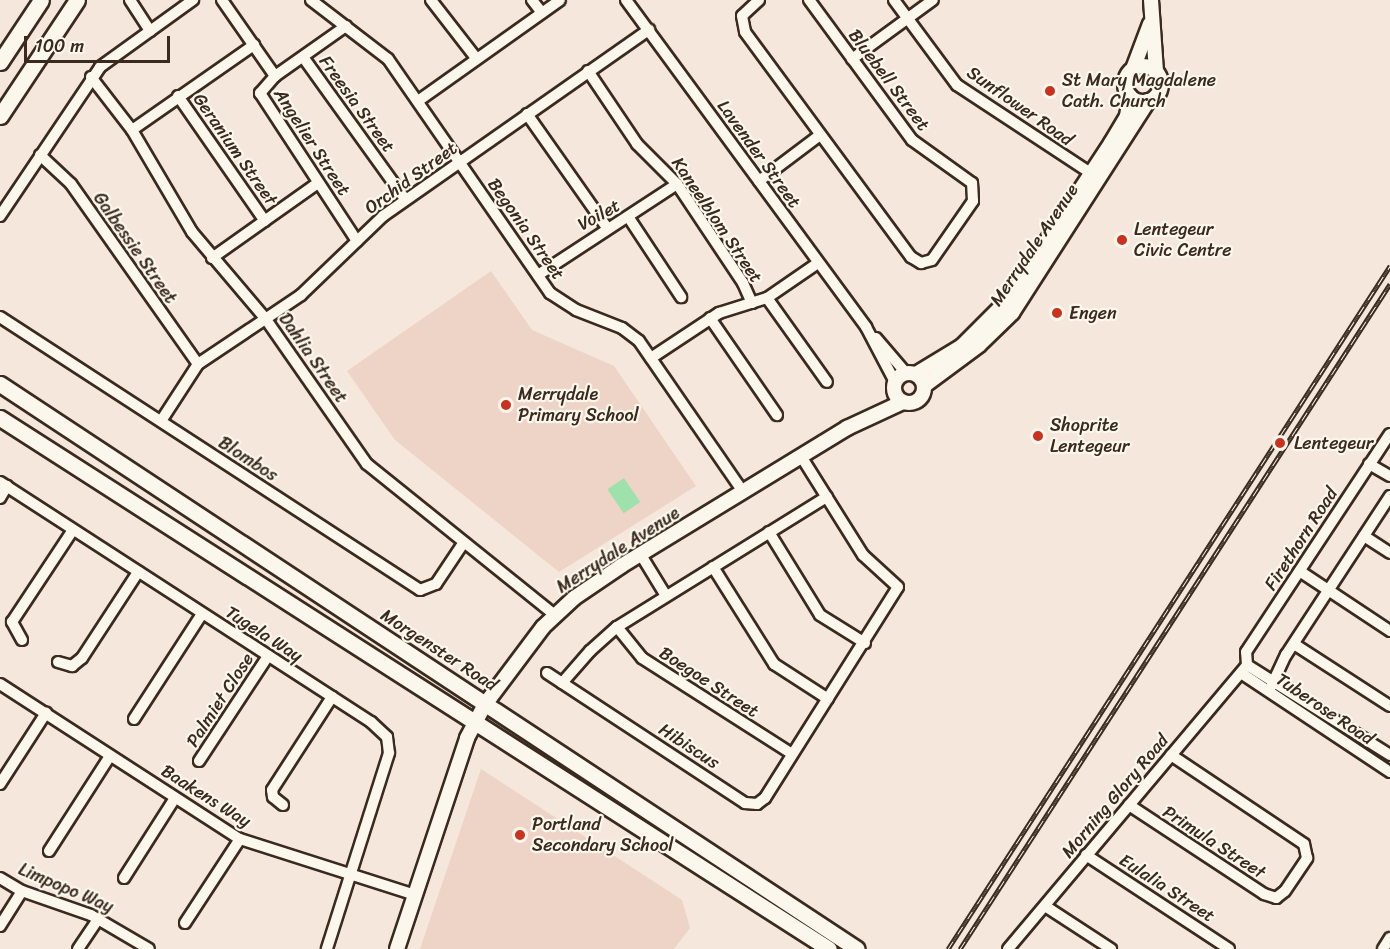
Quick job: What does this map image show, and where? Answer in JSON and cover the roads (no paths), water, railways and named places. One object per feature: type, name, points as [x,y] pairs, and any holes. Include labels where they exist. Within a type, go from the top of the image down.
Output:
[{"type":"main road","points":[[0,62],[41,0]]},
{"type":"main road","points":[[0,116],[76,0]]},
{"type":"main road","name":"Morgenster Road","points":[[0,384],[856,949]]},
{"type":"main road","points":[[0,418],[828,949]]},
{"type":"street","points":[[130,0],[150,31]]},
{"type":"street","points":[[0,216],[92,77],[106,61],[193,0]]},
{"type":"street","points":[[222,0],[275,76]]},
{"type":"street","name":"Begonia Street","points":[[311,0],[388,59],[556,299],[629,332],[651,358],[744,492]]},
{"type":"street","points":[[431,0],[476,58]]},
{"type":"street","points":[[532,0],[542,13]]},
{"type":"street","points":[[418,101],[560,0]]},
{"type":"street","name":"Lavender Street","points":[[626,0],[866,327],[911,373]]},
{"type":"street","name":"Bluebell Street","points":[[759,0],[742,16],[742,27],[911,256],[921,263],[936,257],[973,201],[974,188],[912,140],[809,0]]},
{"type":"street","name":"Sunflower Road","points":[[894,0],[957,85],[1092,174]]},
{"type":"street","points":[[852,59],[933,0]]},
{"type":"street","points":[[1151,0],[1156,72],[1161,87],[1148,101],[1130,96],[1125,82],[1133,69],[1152,17]]},
{"type":"street","name":"Angelier Street","points":[[346,26],[275,76],[261,89],[262,99],[357,241]]},
{"type":"street","name":"Orchid Street","points":[[161,421],[198,364],[322,278],[357,241],[405,199],[649,30]]},
{"type":"street","points":[[132,130],[254,45]]},
{"type":"street","name":"Freesia Street","points":[[303,57],[405,199]]},
{"type":"street","points":[[1133,69],[1143,66],[1156,72]]},
{"type":"street","name":"Kaneelblom Street","points":[[588,71],[637,144],[677,184],[740,277],[752,303]]},
{"type":"street","name":"Dahlia Street","points":[[92,77],[132,130],[172,203],[212,258],[265,318],[367,464],[555,615]]},
{"type":"street","name":"Geranium Street","points":[[178,96],[265,221]]},
{"type":"street","name":"Merrydale Avenue","points":[[398,949],[474,722],[486,703],[555,615],[589,587],[868,416],[903,402],[920,399],[924,386],[984,340],[1011,313],[1127,116],[1130,96]]},
{"type":"street","name":"Merrydale Avenue","points":[[868,416],[894,385],[911,373],[952,353],[976,334],[1033,274],[1148,101]]},
{"type":"street","points":[[527,114],[607,228]]},
{"type":"street","points":[[759,181],[820,135]]},
{"type":"street","name":"Galbessie Street","points":[[40,156],[71,184],[198,364]]},
{"type":"street","points":[[212,258],[318,183]]},
{"type":"street","name":"Voilet","points":[[538,275],[677,184]]},
{"type":"street","points":[[628,218],[681,297]]},
{"type":"street","points":[[651,358],[710,318],[767,298],[818,263]]},
{"type":"street","points":[[767,298],[826,381]]},
{"type":"street","name":"Blombos","points":[[0,317],[420,590],[429,590],[436,584],[464,542]]},
{"type":"street","points":[[710,318],[777,415]]},
{"type":"street","name":"Lavender Street","points":[[866,327],[894,385]]},
{"type":"street","points":[[911,373],[924,386]]},
{"type":"street","points":[[894,385],[903,402]]},
{"type":"street","name":"Firethorn Road","points":[[1244,669],[1246,652],[1390,434]]},
{"type":"street","name":"Hibiscus","points":[[547,673],[745,803],[757,804],[765,798],[865,643],[898,587],[863,555],[801,456]]},
{"type":"street","points":[[1369,464],[1390,476]]},
{"type":"street","points":[[0,498],[4,484]]},
{"type":"street","name":"Tugela Way","points":[[4,484],[382,730],[390,746],[327,949]]},
{"type":"street","points":[[1271,686],[1294,644],[1390,496]]},
{"type":"street","points":[[562,683],[590,651],[618,627],[827,497]]},
{"type":"street","points":[[22,640],[12,622],[73,530]]},
{"type":"street","points":[[769,532],[819,615],[865,643]]},
{"type":"street","points":[[1364,536],[1390,553]]},
{"type":"street","points":[[641,555],[666,596]]},
{"type":"street","points":[[713,567],[774,664],[828,699]]},
{"type":"street","points":[[58,662],[72,666],[82,658],[138,572]]},
{"type":"street","points":[[1301,572],[1390,631]]},
{"type":"street","points":[[134,719],[202,614]]},
{"type":"street","name":"Boegoe Street","points":[[618,627],[642,658],[792,754]]},
{"type":"street","points":[[1294,644],[1390,706]]},
{"type":"street","name":"Palmiet Close","points":[[199,761],[268,656]]},
{"type":"street","name":"Tuberose Road","points":[[1244,669],[1390,755]]},
{"type":"street","name":"Morning Glory Road","points":[[1008,949],[1244,669]]},
{"type":"street","name":"Baakens Way","points":[[0,684],[240,838],[415,895]]},
{"type":"street","name":"Tuberose Road","points":[[1271,686],[1390,772]]},
{"type":"street","points":[[283,805],[273,797],[272,790],[332,697]]},
{"type":"street","points":[[0,784],[46,713]]},
{"type":"street","name":"Primula Street","points":[[1128,805],[1264,894],[1276,898],[1285,891],[1307,858],[1304,844],[1171,755]]},
{"type":"street","points":[[49,851],[110,756]]},
{"type":"street","points":[[124,878],[175,798]]},
{"type":"street","points":[[185,923],[240,838]]},
{"type":"street","name":"Eulalia Street","points":[[1086,855],[1229,949]]},
{"type":"street","name":"Limpopo Way","points":[[0,878],[22,891],[99,918],[148,949]]},
{"type":"street","points":[[0,926],[22,891]]},
{"type":"street","points":[[1045,906],[1111,949]]},
{"type":"street","points":[[78,949],[99,918]]},
{"type":"street","points":[[1383,949],[1390,938]]},
{"type":"railway","points":[[948,949],[1390,266]]},
{"type":"railway","points":[[960,949],[1390,284]]},
{"type":"place","name":"St Mary Magdalene Cath. Church","points":[[1050,91]]},
{"type":"place","name":"Lentegeur Civic Centre","points":[[1122,240]]},
{"type":"place","name":"Engen","points":[[1057,313]]},
{"type":"place","name":"Merrydale Primary School","points":[[506,405]]},
{"type":"place","name":"Shoprite Lentegeur","points":[[1038,436]]},
{"type":"place","name":"Lentegeur","points":[[1280,443]]},
{"type":"place","name":"Portland Secondary School","points":[[520,835]]}]
